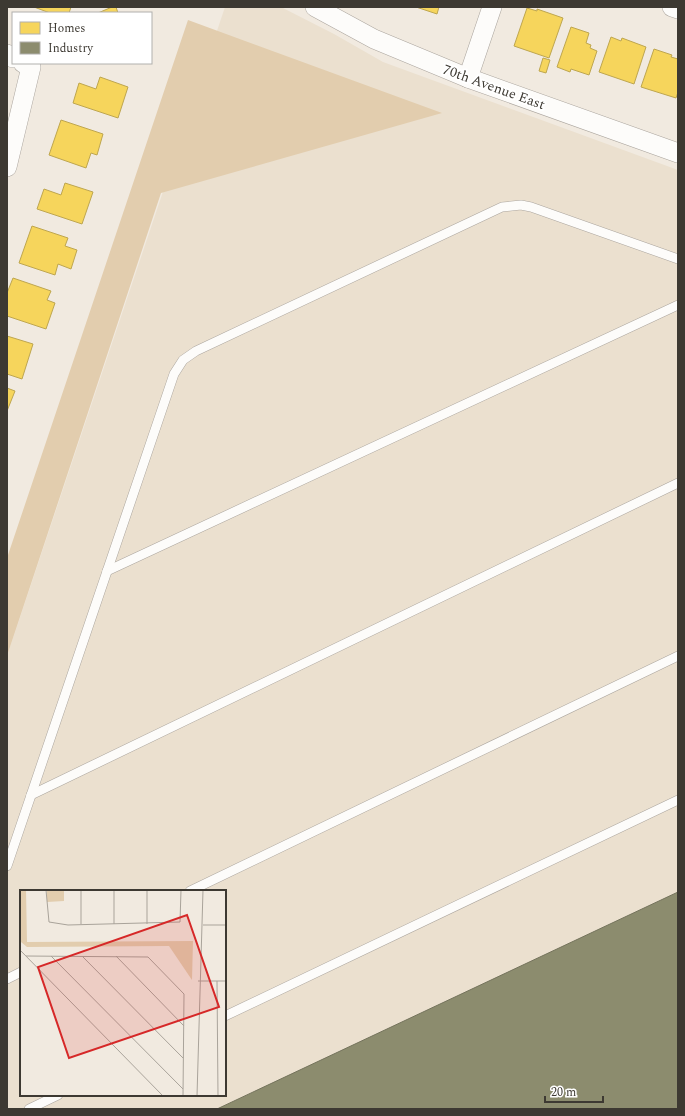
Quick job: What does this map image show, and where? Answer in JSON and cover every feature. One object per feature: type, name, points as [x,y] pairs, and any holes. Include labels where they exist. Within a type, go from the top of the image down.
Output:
[{"type":"street","name":"70th Avenue East","points":[[316,7],[374,38],[468,78],[678,153]]},
{"type":"street","points":[[468,78],[492,7]]},
{"type":"street","points":[[672,7],[678,9]]},
{"type":"street","points":[[7,166],[27,65]]},
{"type":"lane","points":[[7,866],[174,374],[183,360],[189,355],[502,207],[516,205],[531,207],[678,259]]},
{"type":"lane","points":[[107,571],[678,305]]},
{"type":"lane","points":[[31,795],[678,483]]},
{"type":"lane","points":[[192,890],[678,656]]},
{"type":"lane","points":[[226,1016],[678,800]]},
{"type":"lane","points":[[7,979],[20,972]]},
{"type":"lane","points":[[29,1109],[56,1096]]},
{"type":"shaded area","points":[[225,7],[281,7],[334,34],[383,62],[678,170],[678,1109],[7,1109],[7,656]]},
{"type":"shaded area","points":[[188,20],[442,113],[161,193],[7,656],[7,558]]},
{"type":"building: Homes","points":[[34,7],[71,7],[69,12],[47,12]]},
{"type":"building: Homes","points":[[112,7],[116,7],[118,12],[100,12]]},
{"type":"building: Homes","points":[[416,7],[439,7],[437,14]]},
{"type":"building: Homes","points":[[527,8],[537,11],[537,9],[563,18],[549,58],[514,46]]},
{"type":"building: Homes","points":[[571,27],[589,33],[586,43],[591,45],[590,48],[597,51],[589,75],[571,69],[570,72],[557,67]]},
{"type":"building: Homes","points":[[611,37],[621,41],[622,38],[646,47],[634,84],[599,72]]},
{"type":"building: Homes","points":[[654,49],[672,55],[671,57],[678,59],[678,92],[676,98],[641,87]]},
{"type":"building: Homes","points":[[543,58],[550,60],[546,73],[539,71]]},
{"type":"building: Homes","points":[[100,77],[128,87],[118,118],[73,103],[79,83],[96,89]]},
{"type":"building: Homes","points":[[61,120],[103,134],[97,155],[91,153],[86,168],[49,155]]},
{"type":"building: Homes","points":[[65,183],[93,192],[82,224],[37,209],[44,189],[61,195]]},
{"type":"building: Homes","points":[[32,226],[68,238],[65,246],[77,250],[71,269],[58,264],[55,275],[19,263]]},
{"type":"building: Homes","points":[[13,278],[51,291],[47,300],[55,303],[46,329],[7,316],[7,293]]},
{"type":"building: Homes","points":[[7,336],[33,344],[22,379],[7,374]]},
{"type":"building: Homes","points":[[7,388],[15,391],[7,411]]},
{"type":"building: Industry","points":[[678,892],[678,1109],[217,1109]]}]
